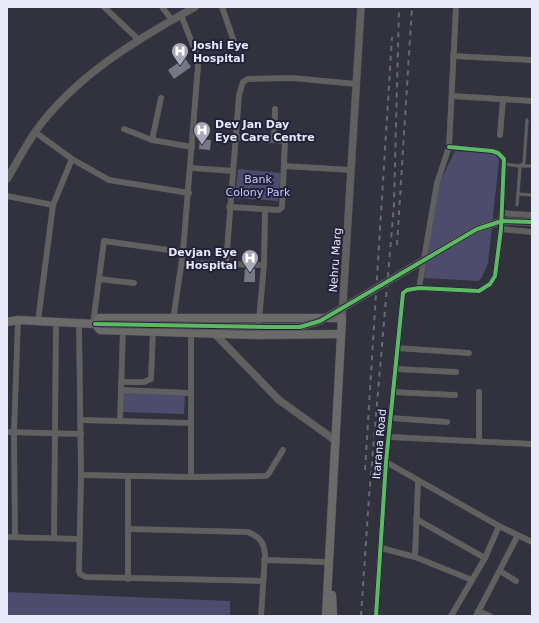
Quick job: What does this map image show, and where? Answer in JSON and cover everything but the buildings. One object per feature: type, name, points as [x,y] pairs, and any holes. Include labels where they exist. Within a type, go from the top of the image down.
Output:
[{"type":"main road","points":[[96,324],[99,318],[342,318]]},
{"type":"main road","name":"Nehru Marg","points":[[326,616],[342,318]]},
{"type":"main road","points":[[11,320],[96,324]]},
{"type":"main road","points":[[96,324],[100,330],[258,335],[341,334]]},
{"type":"main road","name":"Nehru Marg","points":[[330,562],[333,616]]},
{"type":"street","points":[[104,7],[139,40]]},
{"type":"street","points":[[162,7],[172,20]]},
{"type":"street","points":[[7,179],[35,132],[63,99],[95,69],[139,40],[195,7]]},
{"type":"street","points":[[222,7],[237,50]]},
{"type":"street","name":"Nehru Marg","points":[[342,318],[360,7]]},
{"type":"street","points":[[449,147],[492,151],[501,156],[504,164],[501,229],[495,276],[485,288],[479,291],[419,288],[437,183],[449,147],[456,7]]},
{"type":"street","points":[[172,332],[182,262],[189,194],[198,66],[198,60],[181,15]]},
{"type":"street","points":[[453,56],[532,60]]},
{"type":"street","points":[[226,264],[229,207],[241,86],[248,79],[292,78],[356,84]]},
{"type":"street","points":[[452,96],[532,100]]},
{"type":"street","points":[[152,140],[160,98]]},
{"type":"street","points":[[500,135],[503,99]]},
{"type":"street","points":[[274,139],[275,109]]},
{"type":"street","points":[[124,129],[152,140],[192,148]]},
{"type":"street","points":[[35,132],[72,159],[99,175],[118,183],[189,194]]},
{"type":"street","points":[[229,207],[265,210],[281,209],[285,141],[236,137]]},
{"type":"street","points":[[38,321],[53,205],[72,159]]},
{"type":"street","points":[[284,166],[351,170]]},
{"type":"street","points":[[191,168],[233,171]]},
{"type":"street","points":[[7,196],[53,205]]},
{"type":"street","points":[[258,335],[264,265],[265,210]]},
{"type":"street","points":[[502,212],[532,215]]},
{"type":"street","points":[[183,252],[104,241],[99,279],[96,324],[267,328],[311,324],[339,312],[477,229],[502,221],[532,222]]},
{"type":"street","points":[[501,229],[532,232]]},
{"type":"street","points":[[182,262],[264,265]]},
{"type":"street","points":[[99,279],[134,283]]},
{"type":"street","name":"Itarana Road","points":[[376,616],[386,462],[390,437],[396,369],[396,348],[403,293],[407,290],[419,288]]},
{"type":"street","points":[[11,320],[15,537]]},
{"type":"street","points":[[54,537],[56,322]]},
{"type":"street","points":[[79,324],[81,434],[79,539],[80,574],[86,577],[128,579],[263,581]]},
{"type":"street","points":[[120,421],[122,330]]},
{"type":"street","points":[[121,382],[144,382],[150,379],[153,331]]},
{"type":"street","points":[[191,332],[191,477]]},
{"type":"street","points":[[214,333],[279,400],[336,441]]},
{"type":"street","points":[[396,348],[469,353]]},
{"type":"street","points":[[396,369],[456,372]]},
{"type":"street","points":[[121,390],[190,393]]},
{"type":"street","points":[[393,392],[455,395]]},
{"type":"street","points":[[479,440],[480,392]]},
{"type":"street","points":[[391,418],[447,422]]},
{"type":"street","points":[[80,420],[190,423]]},
{"type":"street","points":[[7,432],[81,434]]},
{"type":"street","points":[[390,437],[479,440],[532,444]]},
{"type":"street","points":[[81,475],[191,477],[266,476],[282,450]]},
{"type":"street","points":[[386,462],[418,482],[499,526],[532,542]]},
{"type":"street","points":[[128,476],[128,579]]},
{"type":"street","points":[[415,557],[418,482]]},
{"type":"street","points":[[416,519],[485,558]]},
{"type":"street","points":[[451,616],[485,558],[499,526]]},
{"type":"street","points":[[128,529],[248,532],[260,538],[264,548],[261,616]]},
{"type":"street","points":[[490,616],[477,614],[518,535]]},
{"type":"street","points":[[7,538],[54,537],[79,539]]},
{"type":"street","points":[[381,548],[415,557],[472,580]]},
{"type":"street","points":[[264,560],[330,562]]},
{"type":"street","points":[[500,571],[516,581]]},
{"type":"lane","points":[[517,205],[520,166],[524,161],[527,120]]},
{"type":"lane","points":[[504,164],[532,166]]},
{"type":"lane","points":[[518,194],[532,195]]},
{"type":"green space","points":[[455,151],[490,153],[496,155],[499,160],[488,263],[481,279],[478,281],[424,278],[439,184]]},
{"type":"green space","name":"Bank Colony Park","points":[[238,169],[281,173],[278,201],[235,198]]},
{"type":"green space","points":[[122,391],[185,393],[184,414],[121,412]]},
{"type":"green space","points":[[7,592],[230,601],[230,616],[7,616]]},
{"type":"railway","points":[[361,616],[369,497],[394,205],[399,7]]},
{"type":"railway","points":[[397,245],[412,7]]},
{"type":"railway","points":[[365,470],[392,37]]},
{"type":"cycle path","points":[[376,616],[386,462],[403,293],[407,290],[419,288],[479,291],[490,284],[495,276],[501,229],[504,159],[498,153],[492,151],[449,147]]},
{"type":"cycle path","points":[[95,324],[300,327],[320,321],[477,229],[502,221],[532,222]]},
{"type":"place","name":"Joshi Eye Hospital","points":[[180,66]]},
{"type":"place","name":"Dev Jan Day Eye Care Centre","points":[[202,145]]},
{"type":"place","name":"Devjan Eye Hospital","points":[[250,273]]}]
